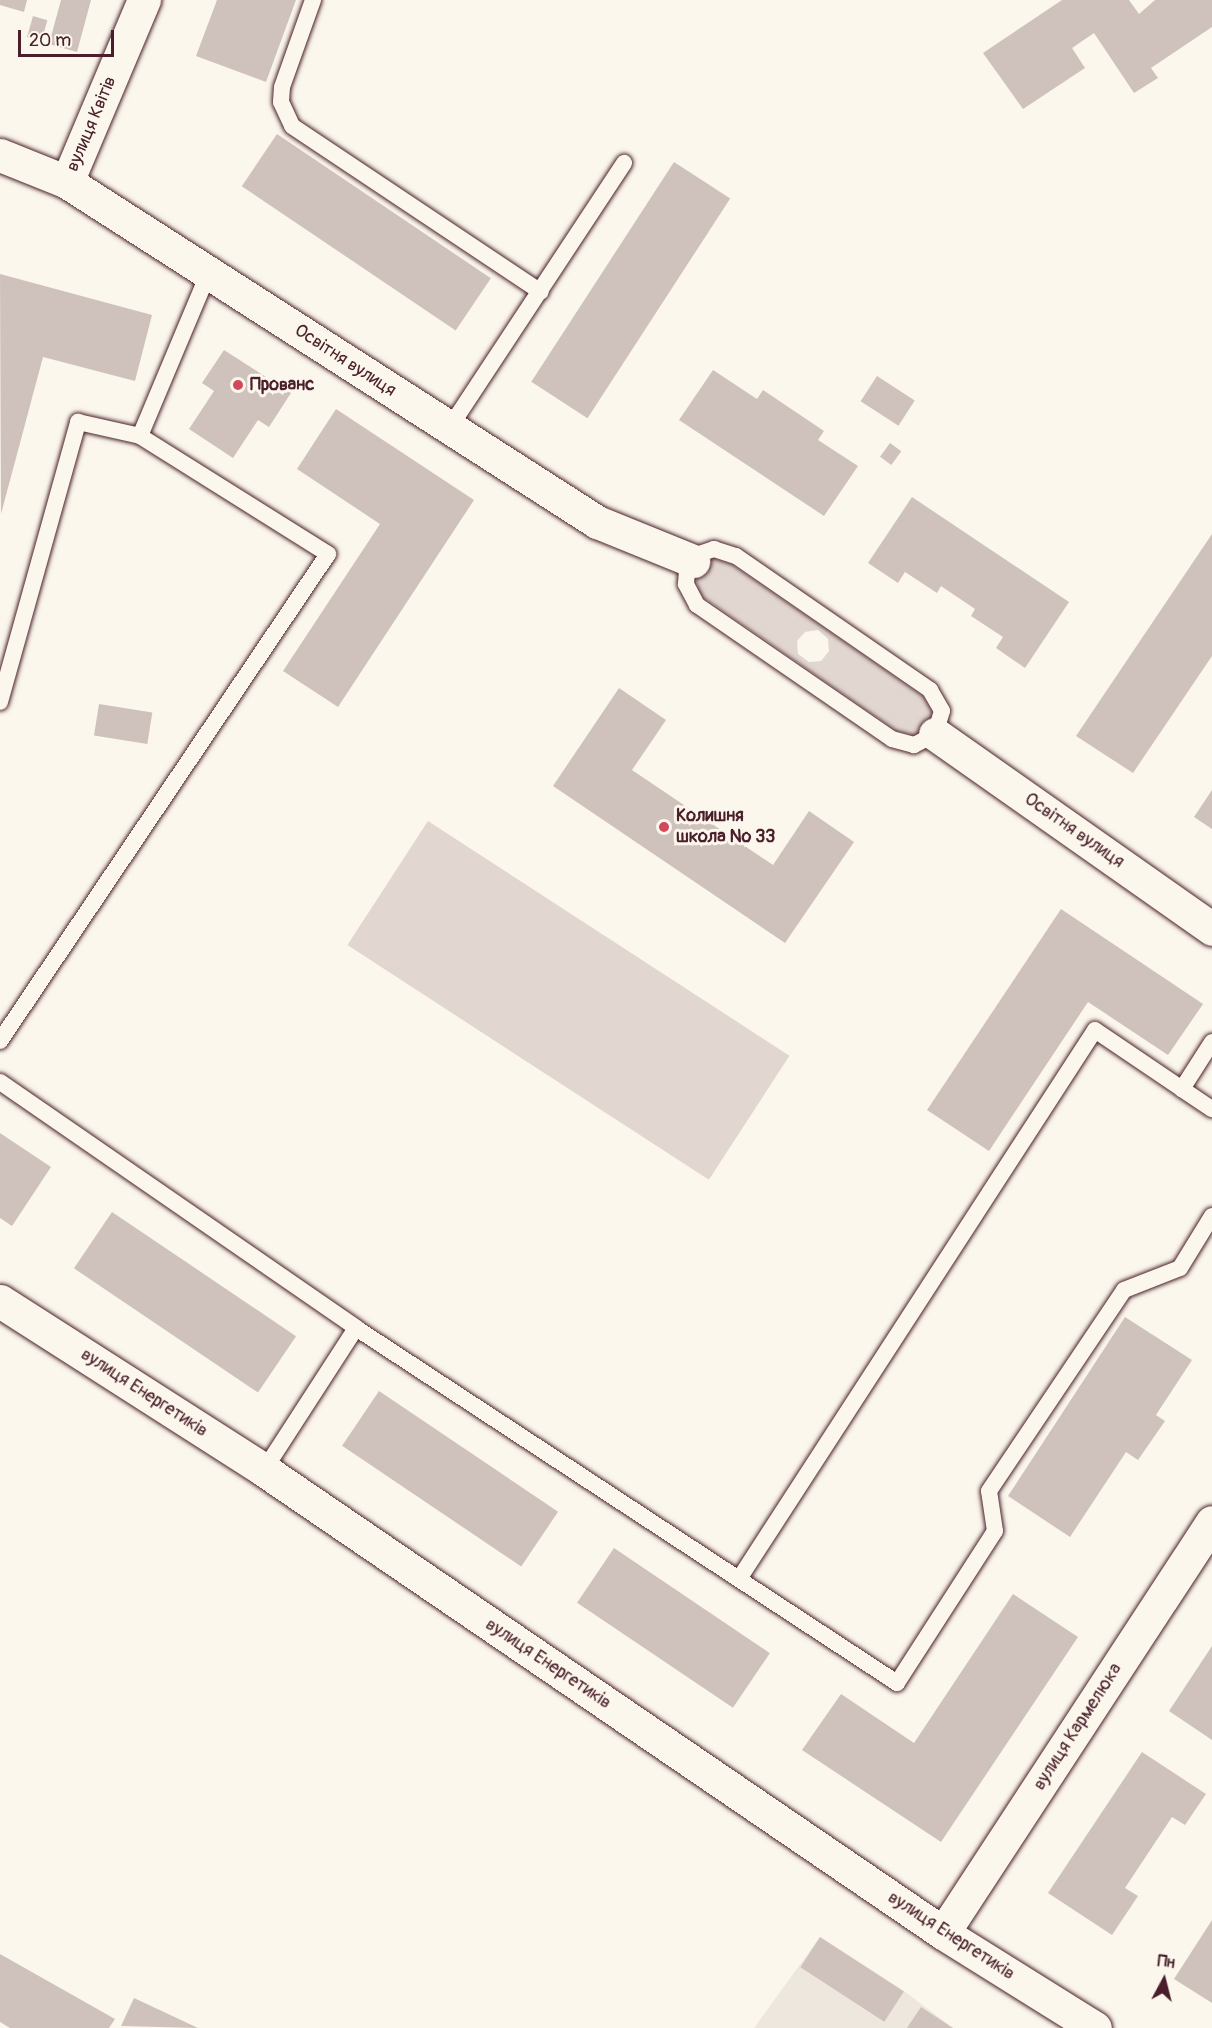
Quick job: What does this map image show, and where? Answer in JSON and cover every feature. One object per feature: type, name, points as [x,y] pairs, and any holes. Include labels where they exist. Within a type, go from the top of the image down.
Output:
[{"type":"street","name":"вулиця Квітів","points":[[67,182],[144,0]]},
{"type":"street","name":"Освітня вулиця","points":[[0,155],[67,182],[209,272],[448,430],[597,522],[693,561]]},
{"type":"street","name":"Освітня вулиця","points":[[935,734],[1212,929]]},
{"type":"street","name":"вулиця Енергетиків","points":[[0,1301],[264,1470],[944,1933],[1095,2028]]},
{"type":"street","name":"вулиця Кармелюка","points":[[944,1933],[1212,1522]]},
{"type":"lane","points":[[313,0],[282,87],[281,102],[292,126],[541,292]]},
{"type":"lane","points":[[448,430],[624,163]]},
{"type":"lane","points":[[140,436],[209,272]]},
{"type":"lane","points":[[0,702],[78,422],[140,436],[328,554],[0,1041]]},
{"type":"lane","points":[[714,549],[736,556],[930,690],[942,711],[935,734],[914,745],[892,739],[697,605],[686,584],[693,561],[714,549]]},
{"type":"lane","points":[[739,1579],[1095,1030],[1212,1109]]},
{"type":"lane","points":[[1182,1089],[1212,1042]]},
{"type":"lane","points":[[0,1083],[356,1328],[897,1683],[995,1531],[990,1491],[1124,1290],[1180,1268],[1212,1216]]},
{"type":"lane","points":[[264,1470],[356,1328]]},
{"type":"shaded area","points":[[715,559],[731,564],[924,697],[932,712],[931,720],[920,733],[913,735],[897,731],[703,597],[698,591],[696,574],[707,561]],"holes":[[[818,630],[828,639],[829,651],[821,661],[809,662],[798,654],[797,641],[805,632]]]},
{"type":"shaded area","points":[[428,821],[789,1056],[709,1180],[347,945]]},
{"type":"shaded area","points":[[820,1937],[904,1991],[953,2028],[754,2028]]},
{"type":"building","points":[[0,0],[27,0],[24,12],[0,5]]},
{"type":"building","points":[[61,0],[91,0],[77,52],[49,44]]},
{"type":"building","points":[[217,0],[296,0],[266,82],[196,56]]},
{"type":"building","points":[[1062,0],[1129,0],[1139,14],[1155,0],[1212,0],[1212,27],[1151,68],[1158,78],[1134,93],[1094,33],[1072,48],[1085,68],[1023,109],[983,53]]},
{"type":"building","points":[[33,16],[47,20],[41,41],[27,37]]},
{"type":"building","points":[[277,134],[491,278],[456,331],[242,186]]},
{"type":"building","points":[[674,162],[730,198],[587,418],[531,382]]},
{"type":"building","points":[[0,274],[152,315],[135,381],[43,357],[1,514]]},
{"type":"building","points":[[224,350],[291,393],[269,427],[258,420],[233,458],[189,429],[214,391],[202,383]]},
{"type":"building","points":[[713,370],[757,399],[763,390],[824,431],[818,440],[858,466],[824,516],[679,420]]},
{"type":"building","points":[[877,376],[915,401],[898,426],[861,401]]},
{"type":"building","points":[[336,409],[474,500],[338,707],[283,671],[380,524],[297,469]]},
{"type":"building","points":[[890,443],[901,451],[891,465],[880,457]]},
{"type":"building","points":[[912,497],[1069,602],[1025,668],[996,648],[1003,637],[971,616],[975,609],[941,586],[937,593],[905,572],[898,583],[868,563]]},
{"type":"building","points":[[1212,534],[1212,656],[1133,773],[1076,736]]},
{"type":"building","name":"Колишня школа № 33","points":[[619,688],[666,720],[632,770],[773,865],[809,811],[854,842],[785,943],[553,786]]},
{"type":"building","points":[[99,704],[152,712],[147,744],[94,736]]},
{"type":"building","points":[[1212,790],[1212,829],[1194,817]]},
{"type":"building","points":[[1061,909],[1203,1004],[1168,1055],[1088,1002],[989,1151],[927,1110]]},
{"type":"building","points":[[0,1133],[51,1167],[12,1226],[0,1218]]},
{"type":"building","points":[[112,1212],[296,1336],[258,1393],[74,1268]]},
{"type":"building","points":[[1125,1317],[1192,1360],[1156,1415],[1165,1421],[1138,1460],[1126,1452],[1070,1537],[1008,1496]]},
{"type":"building","points":[[379,1391],[558,1512],[521,1567],[342,1446]]},
{"type":"building","points":[[614,1548],[770,1653],[733,1708],[577,1603]]},
{"type":"building","points":[[1013,1594],[1078,1637],[941,1842],[802,1750],[841,1694],[914,1743]]},
{"type":"building","points":[[1212,1646],[1212,1740],[1169,1711]]},
{"type":"building","points":[[1142,1752],[1206,1794],[1185,1825],[1172,1817],[1125,1888],[1138,1896],[1112,1935],[1048,1893]]},
{"type":"building","points":[[1212,1920],[1212,2003],[1174,1979]]},
{"type":"building","points":[[820,1937],[904,1991],[884,2022],[800,1967]]},
{"type":"building","points":[[0,1954],[115,2019],[109,2028],[10,2028],[0,2022]]},
{"type":"building","points":[[134,1998],[198,2028],[121,2026]]},
{"type":"building","points":[[921,2007],[953,2028],[907,2028]]},
{"type":"place","name":"Прованс","points":[[238,385]]},
{"type":"place","name":"Колишня школа № 33","points":[[664,827]]}]
